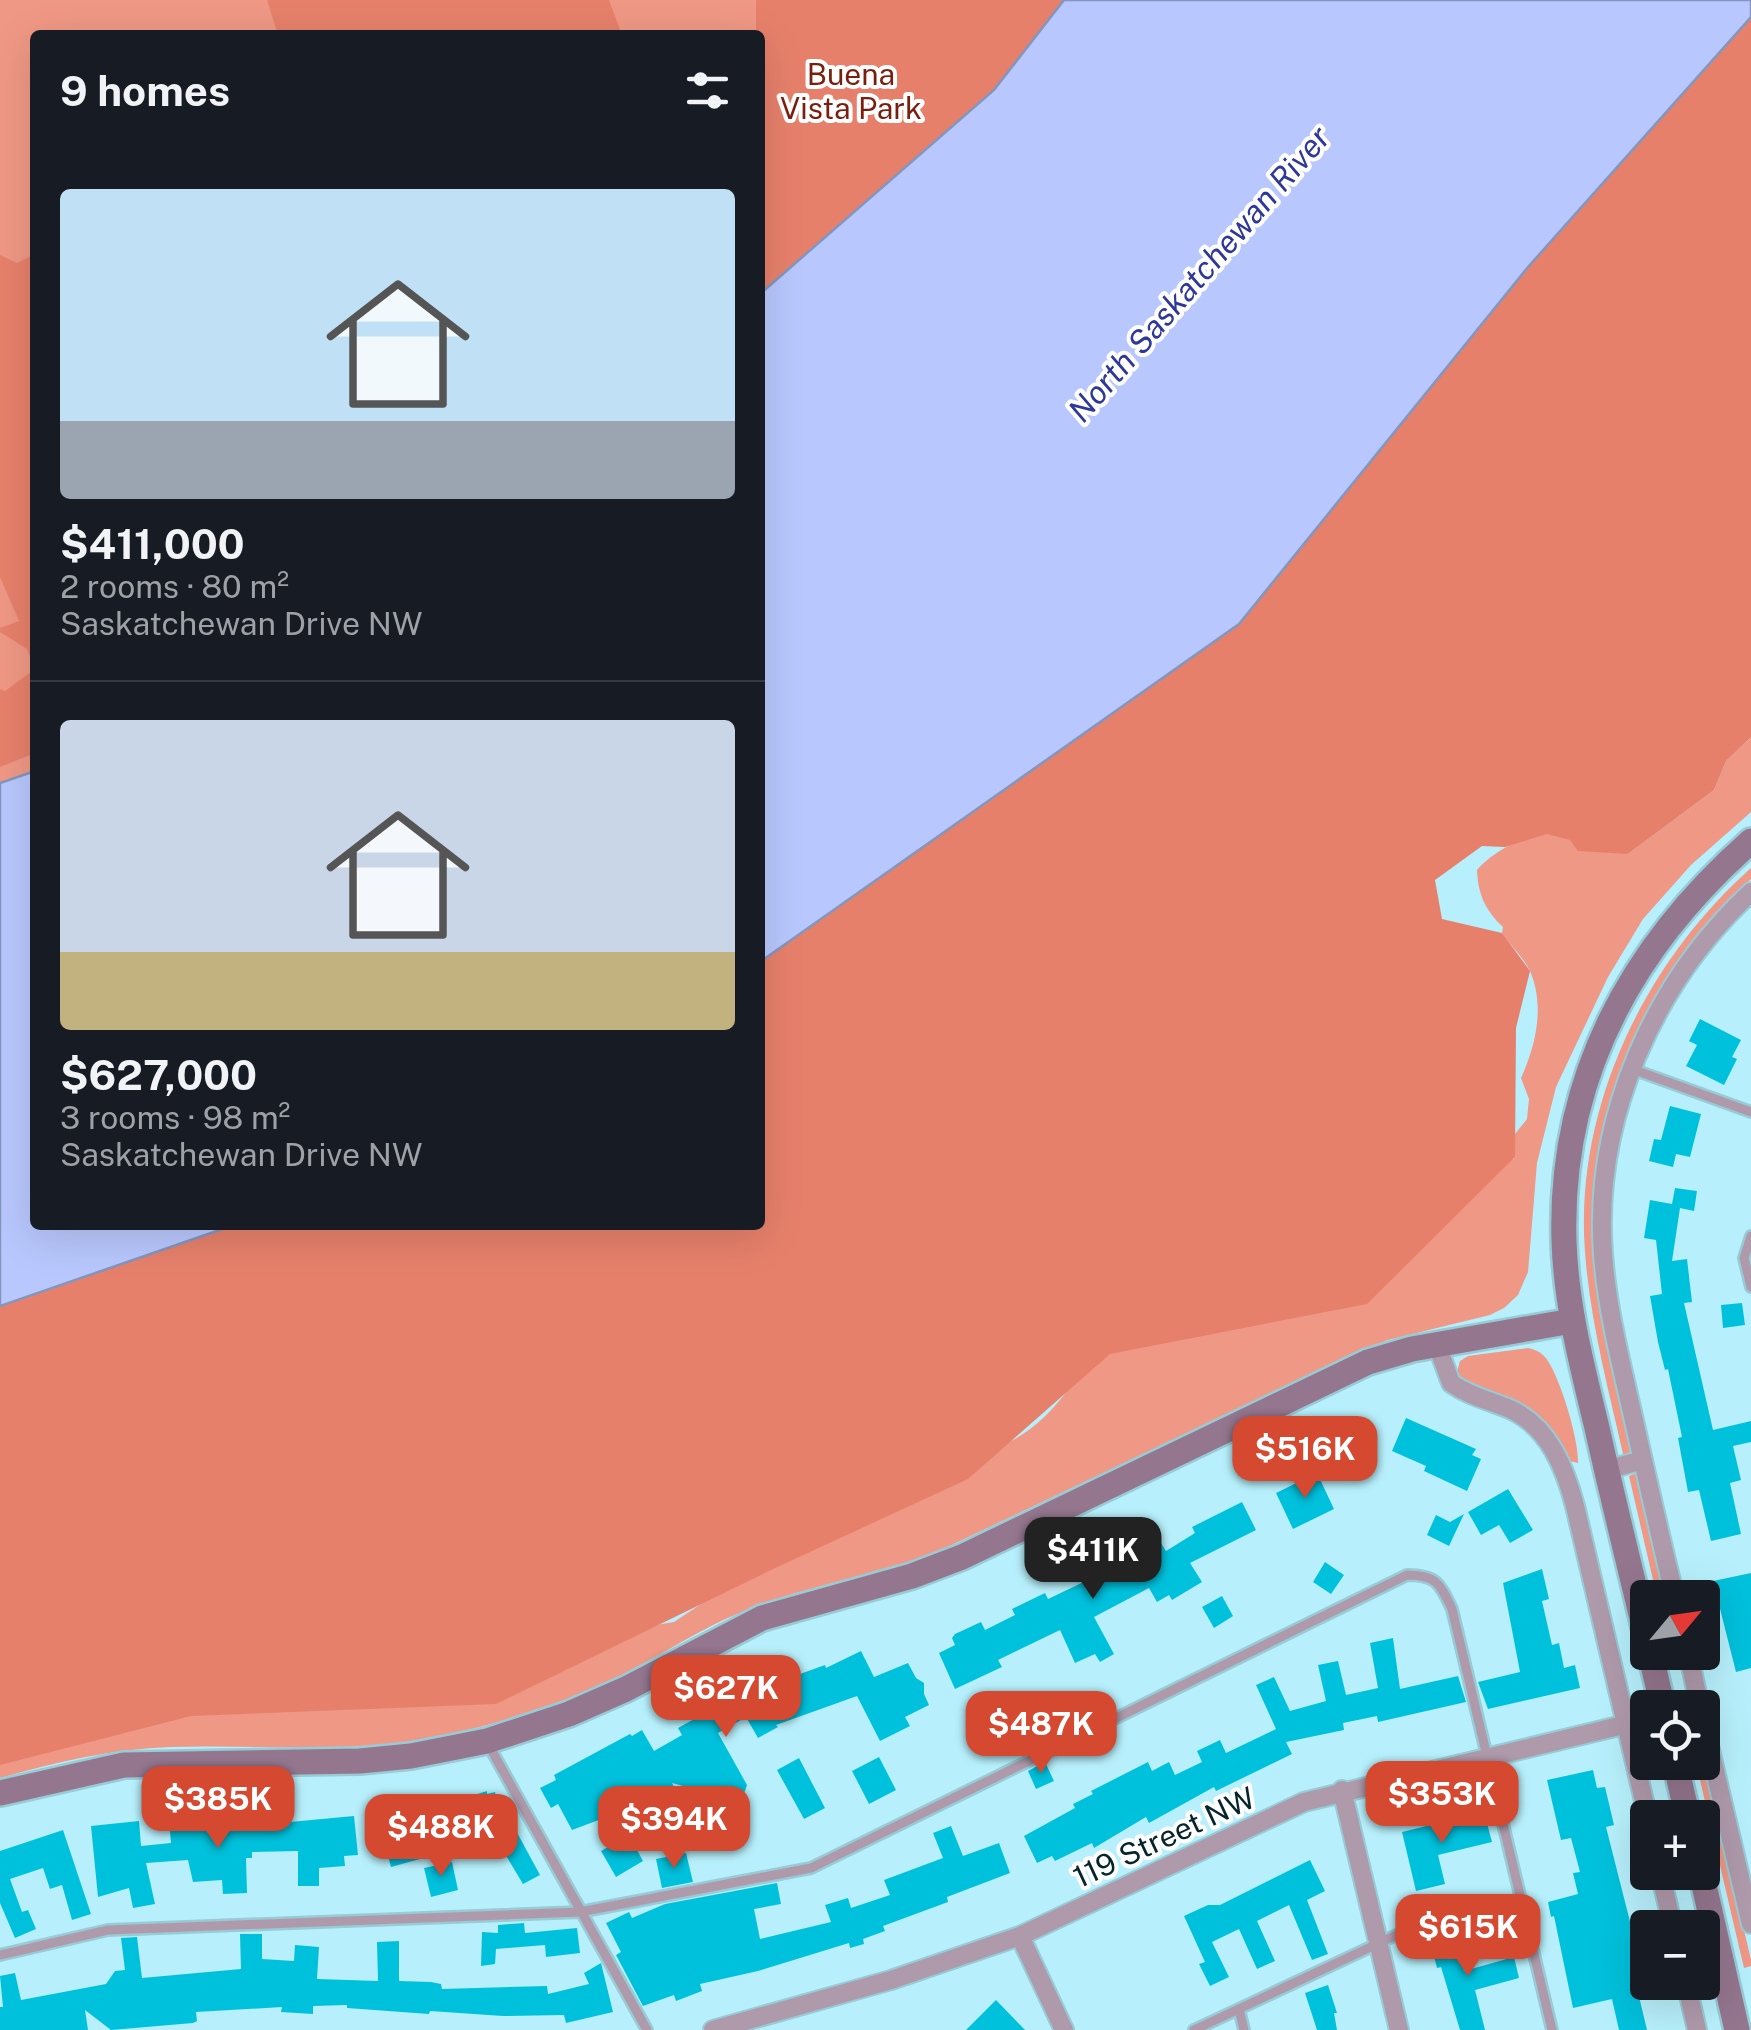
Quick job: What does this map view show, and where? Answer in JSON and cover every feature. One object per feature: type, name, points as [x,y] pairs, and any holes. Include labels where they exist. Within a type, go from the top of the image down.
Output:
[{"type":"street","points":[[1633,1580],[1572,1322],[1564,1240],[1572,1137],[1588,1076],[1622,996],[1653,945],[1692,896],[1751,841]]},
{"type":"street","points":[[1670,1580],[1609,1313],[1602,1251],[1604,1194],[1611,1140],[1632,1069],[1664,999],[1696,951],[1751,892]]},
{"type":"street","points":[[0,1792],[124,1764],[360,1761],[487,1741],[569,1714],[626,1689],[762,1618],[912,1576],[962,1557],[1368,1362],[1572,1322]]},
{"type":"street","points":[[1437,1346],[1451,1384],[1524,1417],[1543,1435],[1560,1460],[1576,1506],[1644,1800]]},
{"type":"street","points":[[1606,1470],[1643,1460]]},
{"type":"street","name":"119 Street NW","points":[[713,2030],[891,1980],[1020,1936],[1265,1818],[1342,1790],[1630,1723]]},
{"type":"street","points":[[1717,1780],[1751,1924]]},
{"type":"street","points":[[1342,1790],[1399,2030]]},
{"type":"street","points":[[1705,1890],[1740,2012]]},
{"type":"street","points":[[1020,1936],[1064,2030]]},
{"type":"street","points":[[1690,2000],[1697,2030]]},
{"type":"lane","points":[[1632,1069],[1751,1112]]},
{"type":"lane","points":[[1751,1236],[1744,1258],[1751,1287]]},
{"type":"lane","points":[[0,1955],[108,1930],[580,1912],[811,1868],[1408,1576],[1425,1575],[1441,1585],[1452,1608],[1552,2030]]},
{"type":"lane","points":[[487,1741],[647,2030]]},
{"type":"lane","points":[[1194,2030],[1407,1930],[1521,1899]]},
{"type":"lane","points":[[1238,2010],[1244,2030]]},
{"type":"green space","name":"Buena Vista Park","points":[[0,0],[1078,0],[765,289],[765,30],[30,30],[30,773],[0,783]]},
{"type":"green space","points":[[267,0],[609,0],[620,30],[276,30]]},
{"type":"green space","points":[[756,0],[1078,0],[994,90],[765,290],[765,30],[756,30]]},
{"type":"green space","points":[[1751,17],[1751,737],[1726,761],[1714,790],[1628,854],[1578,851],[1570,840],[1547,834],[1505,847],[1482,846],[1435,880],[1442,919],[1502,933],[1530,971],[1516,1028],[1515,1157],[1367,1304],[1110,1354],[968,1479],[496,1704],[191,1716],[0,1765],[0,1306],[220,1230],[765,1230],[765,958],[1239,624],[1528,267]]},
{"type":"green space","points":[[0,255],[17,263],[30,256],[30,656],[27,649],[0,632],[0,628],[19,621],[0,577]]},
{"type":"green space","points":[[30,673],[30,755],[0,767],[0,689],[5,691]]},
{"type":"green space","points":[[1751,737],[1751,812],[1691,865],[1643,919],[1608,977],[1556,1087],[1537,1163],[1528,1272],[1518,1295],[1504,1308],[1490,1315],[1388,1340],[937,1552],[742,1612],[605,1683],[509,1719],[435,1737],[369,1746],[127,1750],[0,1778],[0,1734],[674,1622],[716,1594],[966,1457],[1026,1432],[1065,1394],[1104,1334],[1489,1156],[1514,1159],[1515,1134],[1527,1119],[1529,1099],[1521,1078],[1534,1039],[1537,998],[1527,966],[1484,901],[1477,870],[1510,845],[1548,834],[1628,854],[1714,790],[1726,761]]},
{"type":"green space","points":[[1751,868],[1751,879],[1711,920],[1676,965],[1647,1013],[1624,1063],[1608,1116],[1597,1171],[1593,1227],[1596,1285],[1631,1450],[1627,1455],[1623,1454],[1606,1379],[1587,1278],[1585,1198],[1591,1144],[1624,1041],[1649,993],[1679,947]]},
{"type":"green space","points":[[1528,1348],[1544,1356],[1553,1370],[1572,1426],[1578,1463],[1570,1461],[1556,1436],[1536,1415],[1472,1387],[1457,1372],[1460,1361],[1468,1356]]},
{"type":"green space","points":[[1636,1475],[1661,1580],[1653,1580],[1629,1476]]},
{"type":"green space","points":[[1700,1780],[1709,1780],[1714,1800],[1705,1800]]},
{"type":"green space","points":[[1720,1828],[1751,1960],[1751,1966],[1744,1968],[1720,1866]]},
{"type":"water","name":"North Saskatchewan River","points":[[1064,0],[1751,0],[1751,17],[1528,267],[1239,624],[765,958],[765,290],[994,90]]},
{"type":"water","points":[[30,773],[30,1230],[220,1230],[0,1306],[0,783]]},
{"type":"building","points":[[1700,1019],[1741,1040],[1724,1085],[1686,1066],[1697,1045],[1689,1041]]},
{"type":"building","points":[[1670,1106],[1701,1114],[1690,1157],[1676,1154],[1673,1167],[1649,1161],[1654,1139],[1661,1140]]},
{"type":"building","points":[[1675,1188],[1697,1191],[1694,1211],[1680,1208],[1672,1261],[1687,1259],[1692,1302],[1684,1303],[1713,1430],[1751,1421],[1751,1442],[1733,1446],[1741,1480],[1730,1483],[1741,1534],[1711,1541],[1699,1490],[1688,1492],[1678,1438],[1682,1437],[1650,1296],[1662,1294],[1656,1240],[1644,1238],[1650,1200],[1672,1204]]},
{"type":"building","points":[[1742,1303],[1745,1325],[1723,1328],[1721,1305]]},
{"type":"building","points":[[1406,1418],[1476,1449],[1472,1455],[1481,1459],[1467,1491],[1392,1451]]},
{"type":"building","points":[[1317,1473],[1334,1509],[1293,1529],[1276,1493]]},
{"type":"building","points":[[1508,1489],[1533,1530],[1510,1543],[1499,1525],[1481,1535],[1468,1512]]},
{"type":"building","points":[[1242,1502],[1256,1530],[1190,1563],[1202,1582],[1172,1600],[1169,1595],[1157,1602],[1149,1588],[1094,1617],[1114,1654],[1100,1662],[1095,1654],[1075,1663],[1060,1630],[998,1660],[1002,1667],[955,1689],[939,1653],[955,1645],[955,1634],[981,1622],[985,1630],[1015,1615],[1012,1609],[1045,1593],[1048,1599],[1113,1568],[1159,1540],[1166,1551],[1195,1533],[1192,1527]]},
{"type":"building","points":[[1464,1514],[1449,1546],[1427,1535],[1436,1515],[1450,1522]]},
{"type":"building","points":[[1325,1562],[1344,1575],[1331,1594],[1313,1582]]},
{"type":"building","points":[[1542,1569],[1549,1599],[1542,1601],[1552,1645],[1559,1643],[1564,1668],[1575,1665],[1580,1688],[1488,1709],[1478,1682],[1520,1672],[1503,1583]]},
{"type":"building","points":[[1751,1573],[1751,1668],[1736,1672],[1720,1609],[1718,1580]]},
{"type":"building","points":[[1222,1596],[1233,1616],[1214,1628],[1202,1607]]},
{"type":"building","points":[[1393,1638],[1400,1689],[1458,1676],[1466,1702],[1378,1722],[1377,1716],[1343,1723],[1344,1730],[1286,1742],[1292,1754],[1216,1791],[1214,1787],[1149,1823],[1146,1817],[1094,1848],[1092,1843],[1055,1861],[1052,1856],[1037,1863],[1024,1836],[1075,1808],[1073,1804],[1093,1794],[1091,1791],[1148,1762],[1152,1771],[1169,1762],[1175,1775],[1202,1762],[1197,1751],[1220,1740],[1226,1753],[1276,1729],[1256,1685],[1274,1677],[1290,1711],[1326,1701],[1318,1665],[1338,1661],[1346,1695],[1378,1688],[1370,1643]]},
{"type":"building","points":[[861,1651],[874,1677],[908,1663],[916,1678],[924,1683],[929,1705],[905,1717],[910,1726],[880,1741],[857,1696],[776,1725],[758,1738],[746,1717],[718,1733],[747,1785],[738,1811],[715,1805],[717,1795],[672,1783],[681,1800],[662,1810],[652,1814],[642,1796],[604,1818],[572,1830],[558,1804],[551,1808],[540,1788],[556,1780],[554,1775],[630,1734],[642,1730],[654,1751],[682,1735],[678,1728],[714,1708],[704,1690],[738,1670],[752,1695]]},
{"type":"building","points":[[1035,1708],[1049,1736],[1037,1743],[1039,1747],[1021,1756],[1007,1733],[1018,1728],[1014,1718]]},
{"type":"building","points":[[879,1757],[896,1790],[869,1804],[852,1771]]},
{"type":"building","points":[[799,1758],[825,1808],[804,1819],[777,1770]]},
{"type":"building","points":[[1045,1762],[1054,1781],[1036,1789],[1028,1771]]},
{"type":"building","points":[[1593,1770],[1597,1788],[1605,1787],[1614,1825],[1606,1827],[1630,1922],[1630,2000],[1640,2000],[1647,2030],[1619,2030],[1612,1999],[1573,2008],[1548,1902],[1578,1894],[1573,1873],[1580,1872],[1571,1838],[1561,1840],[1547,1780]]},
{"type":"building","points":[[495,1792],[498,1807],[502,1805],[540,1875],[523,1884],[493,1834],[479,1838],[468,1797]]},
{"type":"building","points":[[427,1805],[434,1834],[414,1839],[420,1859],[391,1867],[378,1818]]},
{"type":"building","points":[[1484,1812],[1492,1842],[1438,1855],[1445,1884],[1416,1891],[1402,1832]]},
{"type":"building","points":[[354,1816],[358,1855],[344,1856],[345,1866],[319,1868],[319,1886],[298,1886],[298,1851],[252,1852],[252,1858],[246,1858],[247,1893],[223,1894],[222,1880],[193,1882],[188,1860],[146,1863],[155,1904],[133,1908],[129,1888],[98,1897],[91,1826],[139,1821],[141,1846],[171,1843],[169,1820],[279,1819],[279,1823]]},
{"type":"building","points":[[951,1826],[963,1856],[999,1843],[1010,1873],[883,1926],[885,1931],[863,1939],[864,1944],[850,1948],[849,1943],[700,1984],[702,1991],[676,2001],[674,1995],[643,2006],[616,1955],[621,1952],[606,1923],[629,1912],[632,1918],[665,1904],[777,1883],[781,1904],[754,1909],[760,1939],[831,1922],[825,1905],[848,1898],[851,1908],[890,1895],[884,1880],[943,1858],[933,1833]]},
{"type":"building","points":[[63,1830],[91,1914],[72,1920],[62,1885],[50,1889],[43,1868],[10,1879],[22,1912],[28,1910],[36,1929],[15,1938],[0,1903],[0,1851]]},
{"type":"building","points":[[629,1835],[643,1861],[616,1877],[601,1851]]},
{"type":"building","points":[[686,1853],[693,1882],[662,1888],[656,1859]]},
{"type":"building","points":[[1310,1860],[1325,1891],[1307,1900],[1328,1954],[1312,1960],[1289,1905],[1257,1921],[1275,1961],[1257,1969],[1239,1929],[1212,1942],[1229,1977],[1210,1986],[1199,1964],[1205,1962],[1184,1916],[1208,1905],[1220,1905]]},
{"type":"building","points":[[452,1862],[458,1890],[431,1897],[424,1868]]},
{"type":"building","points":[[524,1923],[525,1933],[577,1928],[580,1953],[546,1957],[545,1945],[496,1949],[495,1964],[481,1966],[482,1932],[498,1933],[498,1925]]},
{"type":"building","points":[[1454,1930],[1464,1971],[1514,1957],[1519,1978],[1475,1990],[1485,2030],[1460,2030],[1441,1967],[1437,1968],[1429,1937]]},
{"type":"building","points":[[1520,1932],[1524,1951],[1506,1955],[1502,1936]]},
{"type":"building","points":[[240,1934],[262,1934],[262,1959],[294,1961],[295,1945],[319,1947],[317,1979],[378,1981],[377,1942],[399,1941],[399,1981],[431,1982],[441,1984],[442,1989],[547,1986],[548,1994],[589,1984],[584,1973],[601,1963],[613,2012],[566,2023],[564,2015],[430,2011],[429,2014],[347,2005],[313,2006],[313,2014],[281,2012],[282,2007],[196,2012],[197,2021],[193,2023],[111,2030],[85,2010],[88,2030],[0,2030],[0,1976],[15,1973],[21,2000],[106,1984],[115,1971],[125,1970],[121,1938],[137,1937],[142,1978],[241,1969]]},
{"type":"building","points":[[1328,1985],[1337,2013],[1337,2030],[1317,2030],[1305,1993]]},
{"type":"building","points":[[996,2000],[1025,2030],[966,2030]]}]
